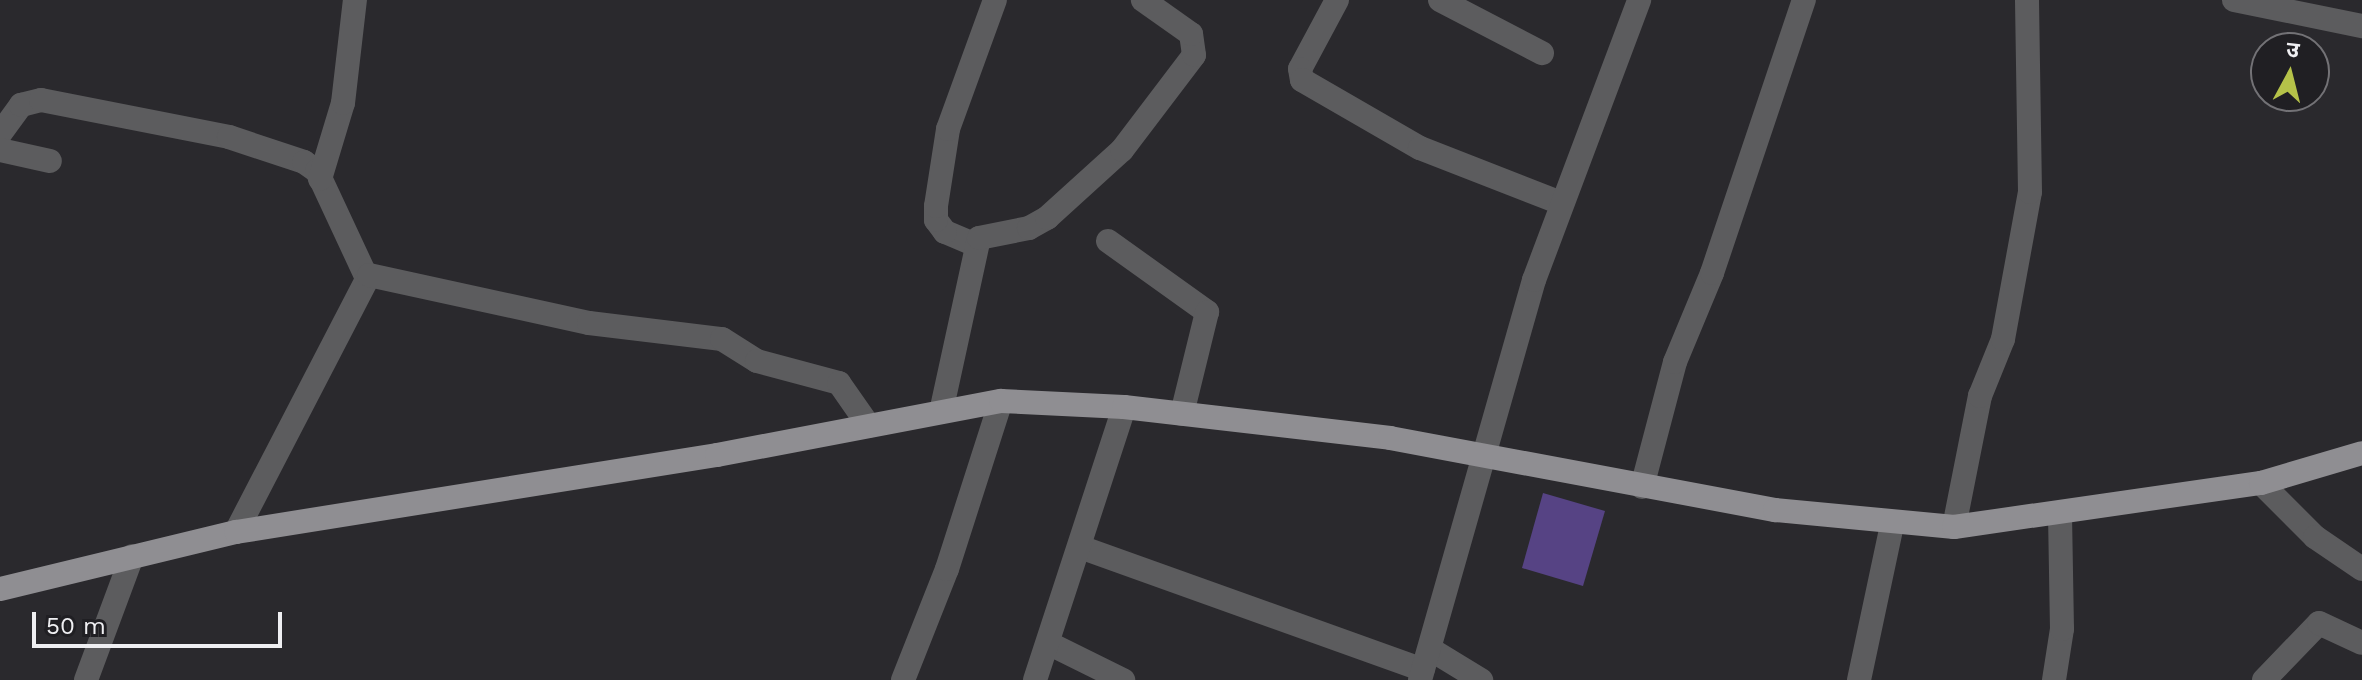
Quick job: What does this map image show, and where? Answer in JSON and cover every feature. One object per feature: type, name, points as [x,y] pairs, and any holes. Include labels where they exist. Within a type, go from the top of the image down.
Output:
[{"type":"main road","points":[[0,589],[236,532],[1001,401],[1124,407],[1390,438],[1642,487],[1892,525],[1954,527],[2060,514],[2261,483],[2362,453]]},
{"type":"street","points":[[320,179],[343,103],[355,0]]},
{"type":"street","points":[[976,245],[940,227],[936,206],[948,129],[995,0]]},
{"type":"street","points":[[941,412],[976,245],[984,236],[1022,230],[1047,218],[1122,150],[1194,55],[1191,34],[1143,0]]},
{"type":"street","points":[[1337,0],[1300,69],[1302,80],[1420,148],[1561,203]]},
{"type":"street","points":[[1440,0],[1542,53]]},
{"type":"street","points":[[1424,666],[1534,280],[1639,0]]},
{"type":"street","points":[[1642,487],[1675,362],[1712,273],[1804,0]]},
{"type":"street","points":[[1954,527],[1977,407],[2003,339],[2030,192],[2027,0]]},
{"type":"street","points":[[2234,0],[2362,26]]},
{"type":"street","points":[[0,134],[21,105],[41,100],[229,137],[304,162],[320,179],[366,276]]},
{"type":"street","points":[[0,150],[50,161]]},
{"type":"street","points":[[1108,241],[1207,312],[1182,414]]},
{"type":"street","points":[[366,276],[589,323],[722,339],[757,361],[839,383],[869,426]]},
{"type":"street","points":[[236,532],[366,276]]},
{"type":"street","points":[[903,680],[947,569],[1001,401]]},
{"type":"street","points":[[1035,680],[1124,407]]},
{"type":"street","points":[[2261,483],[2315,537],[2362,569]]},
{"type":"street","points":[[2054,680],[2062,629],[2060,514]]},
{"type":"street","points":[[1859,680],[1892,525]]},
{"type":"street","points":[[1080,547],[1424,666],[1481,680]]},
{"type":"street","points":[[86,680],[132,556]]},
{"type":"street","points":[[2264,680],[2319,623],[2362,643]]},
{"type":"street","points":[[1048,643],[1123,680]]},
{"type":"building","points":[[1543,493],[1605,511],[1583,586],[1522,568]]}]
